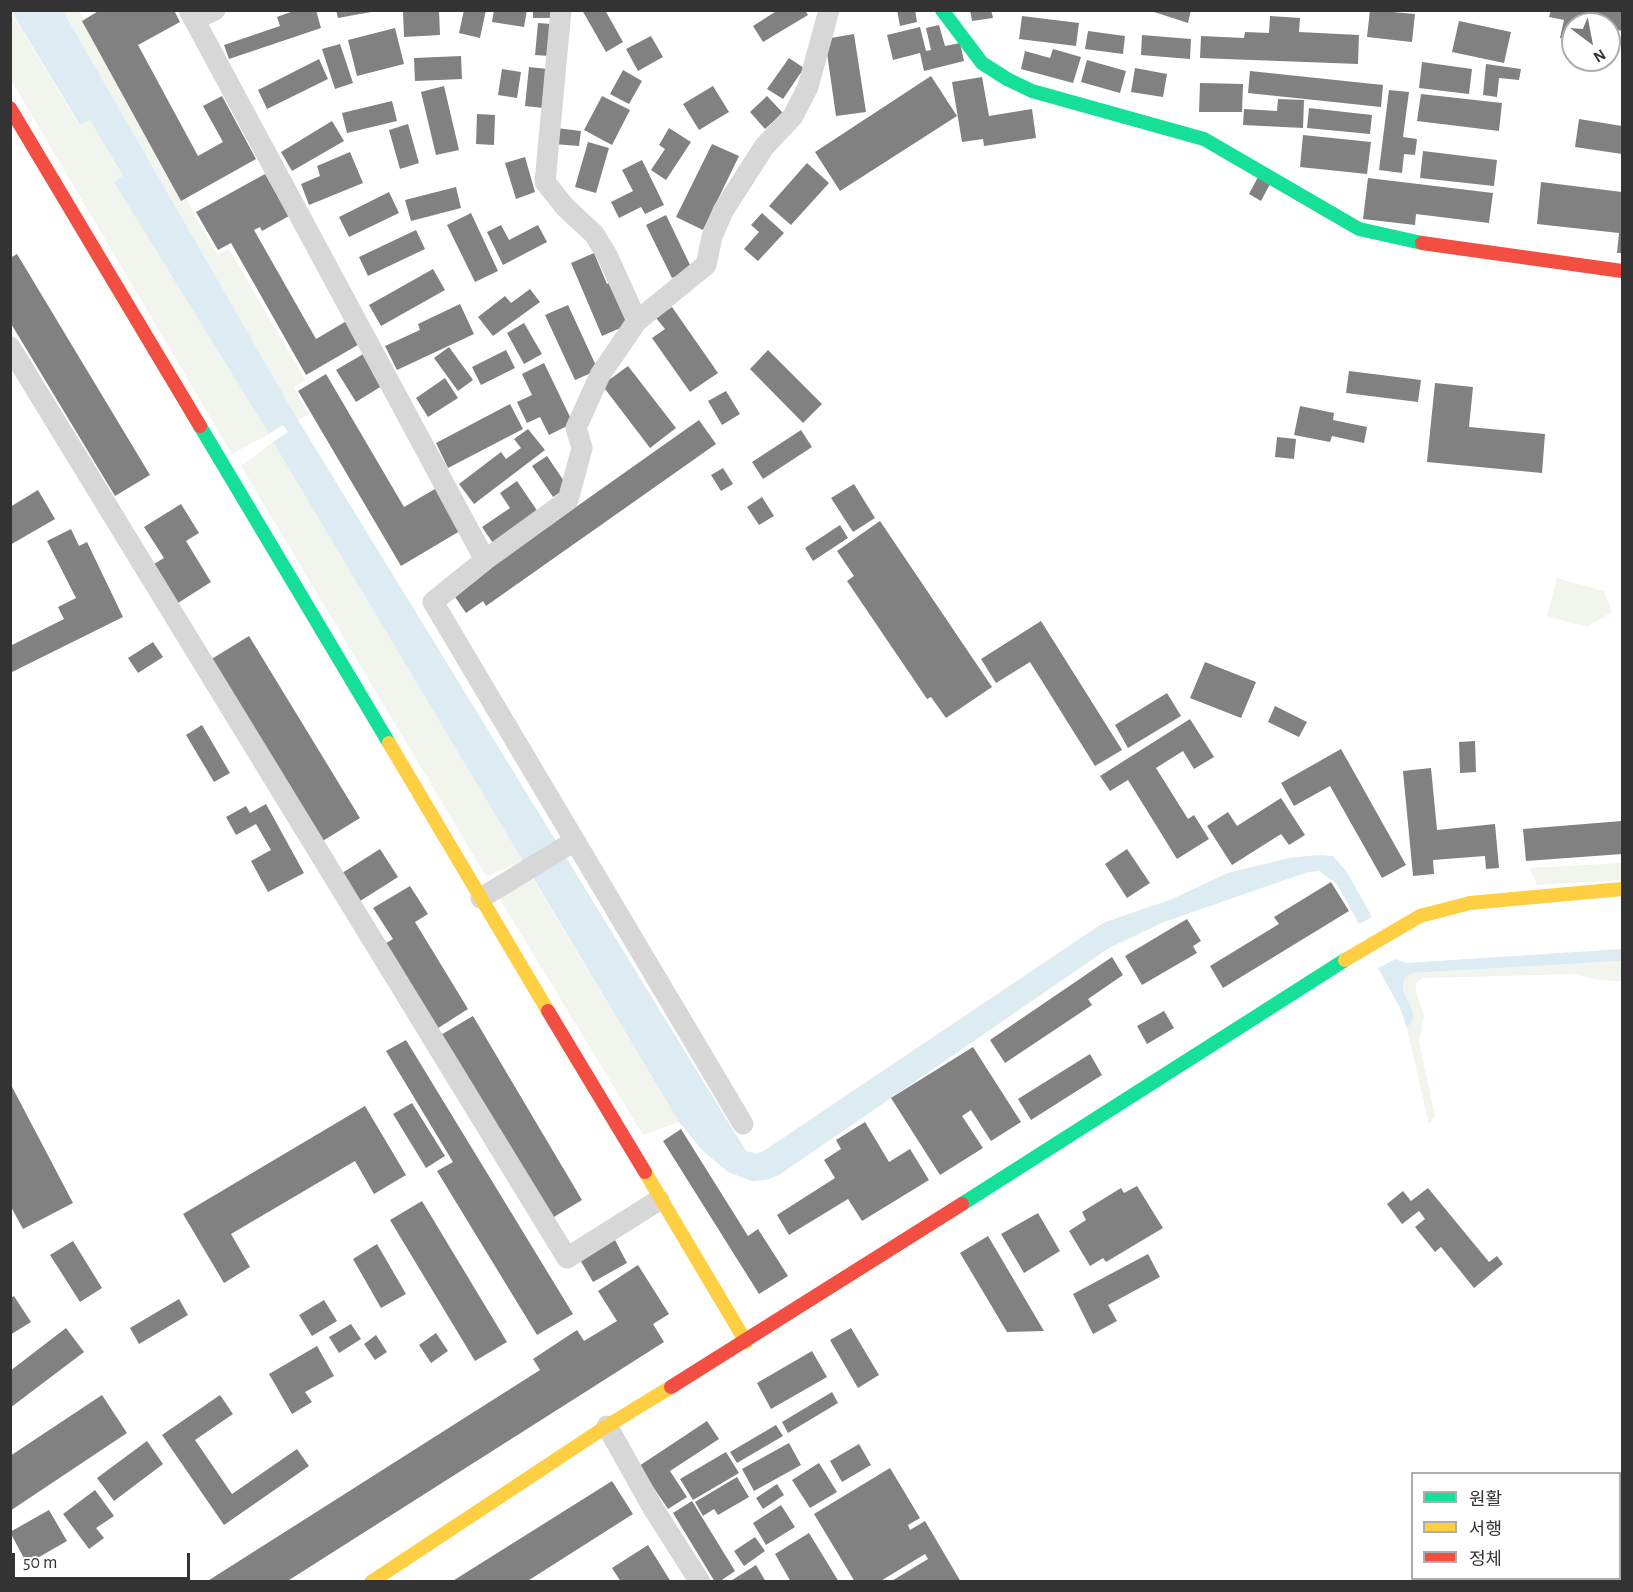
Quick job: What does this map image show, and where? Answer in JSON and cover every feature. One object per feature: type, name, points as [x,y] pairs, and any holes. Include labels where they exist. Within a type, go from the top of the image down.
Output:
[{"type":"street","points":[[215,10],[191,15],[485,560]]},
{"type":"street","points":[[561,10],[545,182],[565,207],[594,234],[607,255],[637,321]]},
{"type":"street","points":[[742,1124],[433,602],[485,560],[568,500],[582,448],[576,428],[600,375],[637,321],[706,266],[712,237],[723,211],[764,147],[793,116],[808,87],[829,10]]},
{"type":"street","points":[[942,10],[982,63],[1007,79],[1032,91],[1204,139],[1359,229],[1397,239],[1623,271]]},
{"type":"street","points":[[10,108],[659,1200],[746,1342]]},
{"type":"street","points":[[10,347],[567,1258],[659,1200]]},
{"type":"street","points":[[481,898],[573,842]]},
{"type":"street","points":[[371,1581],[607,1426],[746,1342],[1386,934],[1420,916],[1470,903],[1623,889]]},
{"type":"street","points":[[607,1426],[653,1508],[700,1581]]},
{"type":"shaded area","points":[[10,11],[79,125],[90,119],[123,177],[115,183],[269,434],[232,454],[11,80]]},
{"type":"shaded area","points":[[11,11],[63,11],[298,420],[746,1151],[757,1154],[765,1150],[1103,923],[1172,899],[1228,873],[1289,858],[1333,856],[1347,872],[1372,917],[1359,924],[1337,884],[1319,871],[1308,872],[1164,922],[1109,948],[779,1175],[766,1180],[752,1181],[728,1172],[703,1151],[679,1122],[273,442],[288,432],[283,425],[269,434],[114,182],[123,176],[90,120],[80,125]]},
{"type":"shaded area","points":[[63,11],[79,11],[217,254],[229,249],[305,380],[294,388],[309,414],[298,420]]},
{"type":"shaded area","points":[[273,442],[524,861],[486,876],[241,466]]},
{"type":"shaded area","points":[[1557,578],[1604,591],[1612,612],[1587,627],[1547,616]]},
{"type":"shaded area","points":[[1622,863],[1622,880],[1537,885],[1530,868]]},
{"type":"shaded area","points":[[530,874],[679,1122],[643,1135],[498,896]]},
{"type":"shaded area","points":[[1622,949],[1622,961],[1411,973],[1404,979],[1403,991],[1413,1012],[1413,1020],[1407,1028],[1400,1008],[1378,968],[1396,959],[1406,963]]},
{"type":"shaded area","points":[[1622,961],[1622,981],[1598,980],[1574,974],[1423,978],[1416,983],[1416,992],[1424,1015],[1419,1042],[1435,1116],[1429,1125],[1407,1028],[1413,1020],[1403,991],[1404,979],[1411,973]]},
{"type":"building","points":[[100,10],[174,10],[180,22],[138,45],[198,156],[223,142],[203,106],[222,96],[256,159],[181,201],[82,21]]},
{"type":"building","points":[[296,10],[316,10],[321,28],[229,59],[224,45],[280,26],[277,17]]},
{"type":"building","points":[[336,10],[370,10],[371,12],[338,18]]},
{"type":"building","points":[[439,10],[440,35],[404,37],[403,11]]},
{"type":"building","points":[[464,10],[486,10],[480,38],[459,33]]},
{"type":"building","points":[[494,10],[527,10],[524,27],[492,22]]},
{"type":"building","points":[[533,10],[555,10],[555,18],[533,18]]},
{"type":"building","points":[[582,10],[605,10],[623,42],[606,52]]},
{"type":"building","points":[[778,10],[805,10],[808,15],[763,42],[753,26]]},
{"type":"building","points":[[897,10],[915,10],[917,22],[900,26]]},
{"type":"building","points":[[970,10],[991,10],[993,18],[972,21]]},
{"type":"building","points":[[1148,10],[1191,10],[1188,23]]},
{"type":"building","points":[[1370,10],[1415,14],[1412,42],[1367,37]]},
{"type":"building","points":[[1551,10],[1622,10],[1622,31],[1621,12],[1561,12],[1561,19],[1549,17]]},
{"type":"building","points":[[1022,16],[1079,23],[1076,46],[1019,39]]},
{"type":"building","points":[[1270,16],[1300,18],[1299,32],[1359,35],[1358,64],[1200,58],[1201,36],[1244,38],[1245,32],[1269,33]]},
{"type":"building","points":[[1459,21],[1511,32],[1504,63],[1452,52]]},
{"type":"building","points":[[538,23],[552,24],[550,56],[535,55]]},
{"type":"building","points":[[939,25],[945,46],[960,43],[964,61],[924,71],[920,53],[893,60],[887,35],[920,27],[926,51],[931,50],[926,28]]},
{"type":"building","points":[[395,28],[404,64],[357,76],[348,40]]},
{"type":"building","points":[[1088,31],[1125,36],[1123,54],[1085,49]]},
{"type":"building","points":[[854,34],[866,112],[836,116],[825,39]]},
{"type":"building","points":[[1142,35],[1191,39],[1190,59],[1141,55]]},
{"type":"building","points":[[651,36],[663,57],[638,71],[626,49]]},
{"type":"building","points":[[340,44],[353,83],[335,89],[322,49]]},
{"type":"building","points":[[1053,49],[1081,57],[1073,83],[1021,69],[1025,51],[1050,58]]},
{"type":"building","points":[[461,56],[462,79],[415,81],[414,58]]},
{"type":"building","points":[[789,58],[804,68],[783,99],[767,89]]},
{"type":"building","points":[[319,59],[328,79],[267,109],[258,90]]},
{"type":"building","points":[[1087,60],[1126,71],[1120,93],[1081,82]]},
{"type":"building","points":[[1422,62],[1472,69],[1469,94],[1419,88]]},
{"type":"building","points":[[1486,64],[1521,69],[1519,80],[1499,78],[1497,97],[1483,95]]},
{"type":"building","points":[[529,67],[548,69],[543,108],[525,106]]},
{"type":"building","points":[[1135,68],[1167,74],[1163,97],[1131,92]]},
{"type":"building","points":[[502,69],[521,72],[517,98],[498,95]]},
{"type":"building","points":[[623,70],[642,81],[629,104],[610,94]]},
{"type":"building","points":[[1250,71],[1383,85],[1381,107],[1248,93]]},
{"type":"building","points":[[931,76],[957,116],[840,191],[815,152]]},
{"type":"building","points":[[982,77],[989,116],[1032,109],[1036,138],[984,146],[983,139],[962,142],[952,82]]},
{"type":"building","points":[[1200,83],[1243,84],[1242,112],[1199,112]]},
{"type":"building","points":[[444,86],[459,150],[436,155],[421,92]]},
{"type":"building","points":[[713,86],[729,112],[699,130],[683,104]]},
{"type":"building","points":[[1389,90],[1409,92],[1403,137],[1417,139],[1415,155],[1404,154],[1402,173],[1379,170]]},
{"type":"building","points":[[1421,94],[1502,103],[1499,131],[1417,121]]},
{"type":"building","points":[[602,96],[630,110],[612,145],[584,130]]},
{"type":"building","points":[[767,96],[783,113],[765,129],[750,112]]},
{"type":"building","points":[[1278,99],[1304,100],[1303,128],[1243,125],[1244,109],[1277,111]]},
{"type":"building","points":[[392,101],[397,121],[347,133],[342,113]]},
{"type":"building","points":[[1309,108],[1372,115],[1370,134],[1307,128]]},
{"type":"building","points":[[477,114],[495,115],[494,145],[476,144]]},
{"type":"building","points":[[1579,119],[1622,126],[1622,154],[1575,147]]},
{"type":"building","points":[[332,121],[344,141],[292,171],[281,152]]},
{"type":"building","points":[[408,124],[419,163],[400,169],[389,130]]},
{"type":"building","points":[[556,128],[581,131],[579,146],[554,144]]},
{"type":"building","points":[[669,128],[691,142],[666,180],[651,170],[665,149],[659,145]]},
{"type":"building","points":[[1303,135],[1371,142],[1367,174],[1300,167]]},
{"type":"building","points":[[588,142],[609,148],[596,193],[575,187]]},
{"type":"building","points":[[712,144],[739,156],[703,230],[676,217]]},
{"type":"building","points":[[1423,151],[1497,160],[1494,186],[1420,178]]},
{"type":"building","points":[[350,152],[363,183],[309,205],[301,184],[320,176],[317,166]]},
{"type":"building","points":[[525,157],[535,192],[516,199],[505,163]]},
{"type":"building","points":[[642,160],[664,205],[645,214],[641,207],[619,218],[611,202],[633,191],[622,170]]},
{"type":"building","points":[[807,163],[829,183],[791,225],[769,206]]},
{"type":"building","points":[[265,174],[289,216],[262,231],[260,227],[254,230],[316,339],[350,319],[363,342],[306,375],[231,243],[218,250],[196,212]]},
{"type":"building","points":[[1258,177],[1270,184],[1261,201],[1249,194]]},
{"type":"building","points":[[1368,178],[1493,193],[1489,223],[1416,214],[1415,225],[1363,219]]},
{"type":"building","points":[[1541,182],[1622,192],[1622,253],[1617,253],[1619,233],[1537,224]]},
{"type":"building","points":[[456,187],[461,208],[411,221],[405,200]]},
{"type":"building","points":[[389,192],[399,213],[349,237],[339,217]]},
{"type":"building","points":[[471,213],[498,271],[475,282],[447,225]]},
{"type":"building","points":[[762,213],[784,233],[758,261],[744,249],[759,232],[751,225]]},
{"type":"building","points":[[666,215],[692,269],[672,278],[646,225]]},
{"type":"building","points":[[501,225],[509,240],[538,225],[547,242],[503,265],[487,232]]},
{"type":"building","points":[[416,230],[425,249],[368,276],[359,257]]},
{"type":"building","points":[[594,253],[607,284],[612,281],[630,324],[602,336],[571,263]]},
{"type":"building","points":[[17,254],[150,475],[115,496],[10,322],[10,258]]},
{"type":"building","points":[[433,269],[445,290],[381,326],[369,305]]},
{"type":"building","points":[[530,289],[540,302],[493,336],[478,317],[505,296],[511,303]]},
{"type":"building","points":[[460,304],[474,334],[397,370],[385,346],[420,330],[418,324]]},
{"type":"building","points":[[568,305],[598,370],[575,380],[545,315]]},
{"type":"building","points":[[672,307],[718,373],[690,392],[652,338],[665,329],[656,318]]},
{"type":"building","points":[[524,323],[542,354],[524,364],[507,333]]},
{"type":"building","points":[[449,347],[473,380],[458,391],[434,358]]},
{"type":"building","points":[[506,350],[515,368],[481,385],[472,367]]},
{"type":"building","points":[[768,350],[822,404],[803,423],[750,369]]},
{"type":"building","points":[[365,353],[385,384],[356,402],[336,370]]},
{"type":"building","points":[[544,363],[573,423],[549,435],[540,417],[527,423],[517,402],[532,395],[522,374]]},
{"type":"building","points":[[628,366],[676,428],[650,448],[602,385]]},
{"type":"building","points":[[1349,371],[1421,380],[1418,402],[1346,393]]},
{"type":"building","points":[[326,374],[404,507],[440,486],[465,528],[401,566],[298,391]]},
{"type":"building","points":[[445,378],[458,398],[428,417],[416,398]]},
{"type":"building","points":[[1435,383],[1473,387],[1469,427],[1545,434],[1542,473],[1427,462]]},
{"type":"building","points":[[726,391],[740,414],[722,425],[708,401]]},
{"type":"building","points":[[510,404],[523,429],[448,468],[436,443]]},
{"type":"building","points":[[1300,406],[1334,413],[1333,420],[1367,427],[1364,443],[1332,436],[1330,442],[1294,435]]},
{"type":"building","points":[[699,420],[716,444],[486,606],[483,601],[466,613],[453,594]]},
{"type":"building","points":[[528,429],[545,450],[474,504],[459,484],[501,452],[506,459],[521,448],[514,439]]},
{"type":"building","points":[[801,430],[812,447],[763,479],[752,462]]},
{"type":"building","points":[[1277,437],[1296,439],[1294,459],[1275,457]]},
{"type":"building","points":[[547,456],[568,487],[553,497],[532,466]]},
{"type":"building","points":[[723,468],[733,484],[721,491],[711,475]]},
{"type":"building","points":[[517,481],[538,512],[493,543],[482,527],[510,508],[500,493]]},
{"type":"building","points":[[854,484],[875,518],[853,532],[831,498]]},
{"type":"building","points":[[38,490],[55,519],[10,545],[10,507]]},
{"type":"building","points":[[762,497],[774,516],[759,525],[747,507]]},
{"type":"building","points":[[181,504],[199,533],[186,541],[211,582],[178,603],[154,564],[164,558],[144,527]]},
{"type":"building","points":[[880,521],[992,687],[946,718],[931,697],[927,699],[847,581],[854,576],[837,551]]},
{"type":"building","points":[[840,525],[848,538],[813,561],[805,548]]},
{"type":"building","points":[[71,529],[79,546],[87,542],[123,617],[10,673],[10,646],[64,619],[58,607],[76,598],[47,541]]},
{"type":"building","points":[[1041,621],[1122,750],[1095,766],[1030,662],[996,683],[981,659]]},
{"type":"building","points":[[249,636],[360,818],[321,842],[210,660]]},
{"type":"building","points":[[153,642],[163,657],[138,673],[128,658]]},
{"type":"building","points":[[1205,662],[1256,682],[1241,718],[1190,698]]},
{"type":"building","points":[[1167,693],[1181,716],[1128,748],[1115,725]]},
{"type":"building","points":[[1275,706],[1307,722],[1299,737],[1268,722]]},
{"type":"building","points":[[1190,719],[1214,757],[1194,769],[1183,751],[1156,768],[1188,819],[1194,815],[1209,839],[1177,859],[1128,780],[1110,791],[1100,776]]},
{"type":"building","points":[[202,725],[230,773],[214,782],[186,735]]},
{"type":"building","points":[[1475,741],[1476,772],[1460,773],[1459,742]]},
{"type":"building","points":[[1341,749],[1406,865],[1382,878],[1330,786],[1294,806],[1281,783]]},
{"type":"building","points":[[1431,768],[1437,830],[1495,824],[1499,868],[1486,869],[1485,856],[1433,860],[1434,874],[1413,876],[1403,771]]},
{"type":"building","points":[[1281,798],[1305,835],[1289,845],[1281,834],[1232,865],[1207,826],[1228,812],[1237,826]]},
{"type":"building","points":[[266,804],[304,873],[268,892],[251,861],[271,850],[256,824],[236,835],[226,817],[246,806],[250,813]]},
{"type":"building","points":[[1622,821],[1622,854],[1526,861],[1523,829]]},
{"type":"building","points":[[380,849],[398,877],[357,903],[339,875]]},
{"type":"building","points":[[1127,849],[1150,883],[1127,898],[1105,864]]},
{"type":"building","points":[[1331,882],[1349,911],[1223,988],[1210,966],[1279,924],[1274,917]]},
{"type":"building","points":[[410,886],[428,914],[415,922],[468,1009],[435,1030],[383,945],[393,939],[373,908]]},
{"type":"building","points":[[1187,919],[1201,941],[1193,946],[1197,953],[1142,985],[1125,956]]},
{"type":"building","points":[[1112,957],[1123,975],[1088,999],[1092,1005],[1005,1063],[990,1040]]},
{"type":"building","points":[[1164,1011],[1174,1028],[1147,1044],[1137,1026]]},
{"type":"building","points":[[473,1016],[582,1200],[549,1220],[439,1036]]},
{"type":"building","points":[[406,1040],[573,1314],[537,1335],[437,1171],[453,1162],[386,1051]]},
{"type":"building","points":[[973,1047],[1021,1122],[991,1141],[971,1110],[962,1116],[983,1148],[940,1175],[891,1098]]},
{"type":"building","points":[[1090,1054],[1102,1075],[1031,1120],[1018,1099]]},
{"type":"building","points":[[10,1083],[73,1203],[23,1229],[10,1205]]},
{"type":"building","points":[[412,1103],[445,1156],[426,1168],[393,1114]]},
{"type":"building","points":[[365,1106],[406,1175],[374,1194],[355,1161],[231,1234],[250,1267],[224,1283],[183,1214]]},
{"type":"building","points":[[865,1122],[889,1162],[910,1149],[929,1180],[862,1221],[848,1199],[789,1235],[777,1215],[835,1178],[824,1160],[841,1149],[836,1140]]},
{"type":"building","points":[[681,1129],[748,1236],[758,1229],[788,1276],[759,1294],[663,1141]]},
{"type":"building","points":[[1137,1186],[1163,1228],[1106,1262],[1103,1258],[1090,1266],[1069,1231],[1086,1220],[1082,1212],[1121,1188],[1124,1193]]},
{"type":"building","points":[[1428,1188],[1489,1262],[1497,1256],[1503,1264],[1474,1288],[1441,1247],[1435,1252],[1415,1227],[1425,1219],[1419,1211],[1402,1224],[1387,1204],[1403,1191],[1411,1201]]},
{"type":"building","points":[[422,1201],[507,1342],[475,1361],[390,1220]]},
{"type":"building","points":[[1038,1213],[1060,1251],[1024,1273],[1001,1234]]},
{"type":"building","points":[[988,1236],[1044,1331],[1007,1332],[960,1253]]},
{"type":"building","points":[[614,1238],[627,1263],[593,1282],[579,1258]]},
{"type":"building","points":[[73,1241],[102,1288],[80,1302],[50,1255]]},
{"type":"building","points":[[377,1244],[406,1294],[381,1308],[353,1259]]},
{"type":"building","points":[[1148,1254],[1160,1277],[1108,1305],[1117,1321],[1093,1334],[1073,1294]]},
{"type":"building","points":[[638,1265],[669,1314],[653,1324],[664,1342],[286,1582],[206,1582],[540,1370],[533,1359],[577,1330],[584,1341],[617,1321],[598,1291]]},
{"type":"building","points":[[14,1296],[31,1322],[10,1335],[10,1298]]},
{"type":"building","points":[[179,1299],[188,1315],[139,1344],[130,1328]]},
{"type":"building","points":[[324,1300],[337,1321],[312,1336],[299,1315]]},
{"type":"building","points":[[351,1324],[361,1339],[339,1353],[329,1337]]},
{"type":"building","points":[[66,1328],[84,1352],[10,1408],[10,1371]]},
{"type":"building","points":[[851,1328],[879,1375],[858,1388],[830,1340]]},
{"type":"building","points":[[436,1333],[448,1351],[431,1363],[419,1345]]},
{"type":"building","points":[[376,1335],[387,1352],[375,1360],[364,1344]]},
{"type":"building","points":[[317,1346],[334,1376],[305,1392],[312,1402],[292,1414],[269,1374]]},
{"type":"building","points":[[812,1351],[827,1377],[771,1409],[757,1383]]},
{"type":"building","points":[[832,1392],[838,1403],[788,1433],[782,1422]]},
{"type":"building","points":[[102,1395],[127,1433],[10,1511],[10,1456]]},
{"type":"building","points":[[220,1395],[233,1414],[195,1440],[232,1494],[297,1449],[309,1466],[224,1525],[162,1435]]},
{"type":"building","points":[[707,1421],[719,1439],[670,1471],[687,1497],[668,1509],[639,1466]]},
{"type":"building","points":[[776,1425],[783,1436],[737,1463],[730,1452]]},
{"type":"building","points":[[147,1441],[163,1464],[114,1501],[97,1478]]},
{"type":"building","points":[[789,1443],[801,1465],[754,1491],[742,1469]]},
{"type":"building","points":[[859,1444],[871,1465],[842,1482],[830,1461]]},
{"type":"building","points":[[726,1452],[739,1473],[693,1500],[680,1479]]},
{"type":"building","points":[[819,1463],[837,1492],[810,1508],[792,1480]]},
{"type":"building","points":[[890,1468],[920,1518],[908,1525],[910,1530],[925,1521],[961,1582],[890,1582],[928,1559],[925,1554],[879,1582],[855,1582],[814,1514]]},
{"type":"building","points":[[737,1477],[749,1497],[718,1515],[714,1509],[703,1516],[695,1502]]},
{"type":"building","points":[[612,1481],[633,1514],[526,1582],[451,1582]]},
{"type":"building","points":[[777,1484],[784,1495],[763,1509],[756,1498]]},
{"type":"building","points":[[95,1490],[114,1516],[96,1528],[104,1538],[89,1549],[63,1514]]},
{"type":"building","points":[[692,1501],[735,1571],[719,1582],[715,1582],[673,1513]]},
{"type":"building","points":[[781,1505],[795,1527],[766,1545],[753,1523]]},
{"type":"building","points":[[49,1510],[67,1541],[27,1564],[10,1532]]},
{"type":"building","points":[[809,1533],[839,1582],[791,1582],[775,1554]]},
{"type":"building","points":[[755,1537],[765,1551],[744,1566],[734,1551]]},
{"type":"building","points":[[648,1545],[671,1582],[621,1582],[612,1568]]},
{"type":"building","points":[[756,1565],[766,1582],[729,1582]]},
{"type":"traffic: fast","points":[[942,10],[982,63],[1007,79],[1032,91],[1204,139],[1359,229],[1422,243]]},
{"type":"traffic: fast","points":[[200,426],[389,743]]},
{"type":"traffic: fast","points":[[962,1204],[1345,960]]},
{"type":"traffic: slow","points":[[389,743],[548,1011]]},
{"type":"traffic: slow","points":[[1345,960],[1420,916],[1470,903],[1622,889]]},
{"type":"traffic: slow","points":[[645,1172],[746,1342]]},
{"type":"traffic: slow","points":[[371,1582],[607,1426],[671,1387]]},
{"type":"traffic: jam","points":[[10,108],[200,426]]},
{"type":"traffic: jam","points":[[1422,243],[1622,271]]},
{"type":"traffic: jam","points":[[548,1011],[645,1172]]},
{"type":"traffic: jam","points":[[671,1387],[962,1204]]}]
